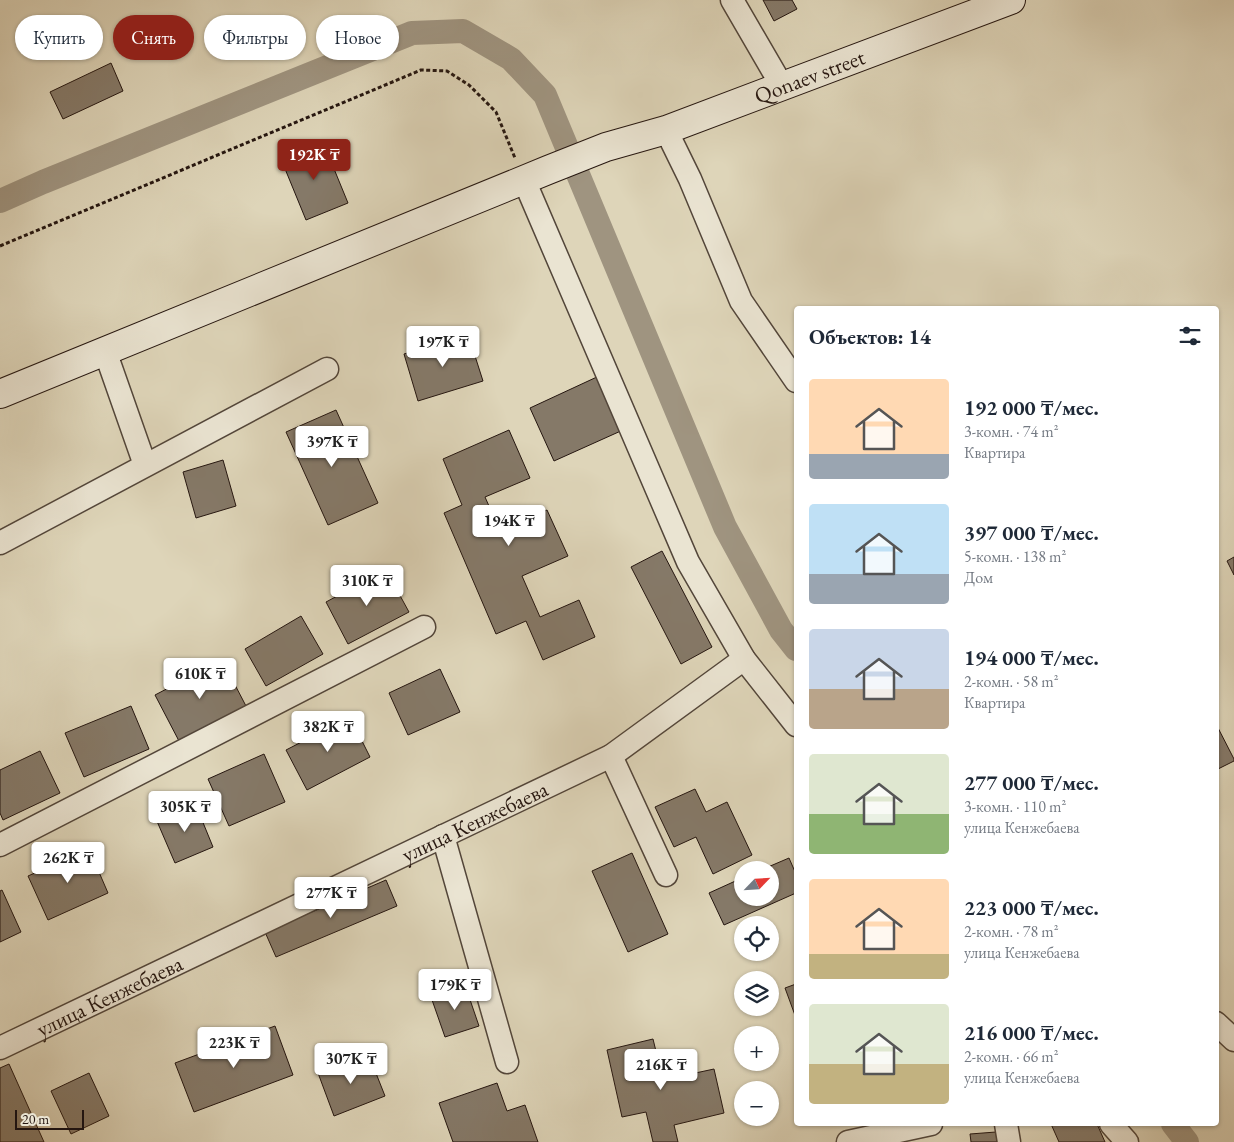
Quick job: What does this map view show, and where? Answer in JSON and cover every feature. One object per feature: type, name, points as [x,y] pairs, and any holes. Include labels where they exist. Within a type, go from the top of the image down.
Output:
[{"type":"main road","name":"Qonaev street","points":[[0,394],[536,175],[606,148],[666,130],[1011,0]]},
{"type":"street","points":[[732,0],[782,86]]},
{"type":"street","points":[[666,130],[690,179],[741,301],[794,378]]},
{"type":"street","points":[[536,175],[688,562],[744,658],[794,722]]},
{"type":"street","points":[[105,351],[145,466]]},
{"type":"street","points":[[0,543],[327,369]]},
{"type":"street","points":[[0,845],[424,627]]},
{"type":"street","name":"улица Кенжебаева","points":[[0,1048],[611,756],[744,658]]},
{"type":"street","points":[[611,756],[666,875]]},
{"type":"street","points":[[443,836],[507,1062]]},
{"type":"street","points":[[1219,1026],[1234,1040]]},
{"type":"street","points":[[1219,1047],[1234,1044]]},
{"type":"street","points":[[848,1142],[922,1126]]},
{"type":"street","points":[[1006,1126],[1009,1142]]},
{"type":"street","points":[[1113,1126],[1127,1142]]},
{"type":"path","points":[[0,246],[421,70],[447,72],[469,85],[496,112],[536,175]]},
{"type":"building","points":[[763,0],[792,0],[797,9],[774,21]]},
{"type":"building","points":[[111,63],[123,91],[63,119],[50,92]]},
{"type":"building","points":[[323,142],[348,203],[306,220],[281,159]]},
{"type":"building","points":[[468,334],[483,381],[418,401],[404,354]]},
{"type":"building","points":[[599,376],[623,430],[554,461],[530,408]]},
{"type":"building","points":[[336,410],[378,503],[328,525],[286,432]]},
{"type":"building","points":[[509,430],[530,478],[485,497],[500,531],[547,510],[568,556],[522,576],[540,617],[579,600],[595,637],[543,660],[526,621],[496,634],[444,513],[462,505],[443,459]]},
{"type":"building","points":[[223,460],[236,506],[196,518],[183,472]]},
{"type":"building","points":[[662,551],[712,647],[681,664],[631,567]]},
{"type":"building","points":[[1234,557],[1234,575],[1227,561]]},
{"type":"building","points":[[386,570],[409,612],[348,644],[326,602]]},
{"type":"building","points":[[301,616],[323,654],[266,686],[245,649]]},
{"type":"building","points":[[222,660],[246,706],[179,741],[155,695]]},
{"type":"building","points":[[440,669],[460,712],[408,735],[389,693]]},
{"type":"building","points":[[131,706],[149,749],[84,777],[65,733]]},
{"type":"building","points":[[350,717],[370,757],[307,790],[286,750]]},
{"type":"building","points":[[1219,730],[1234,759],[1234,761],[1219,768]]},
{"type":"building","points":[[40,751],[60,793],[3,820],[0,813],[0,770]]},
{"type":"building","points":[[264,754],[285,802],[229,826],[208,779]]},
{"type":"building","points":[[695,789],[706,812],[727,802],[752,855],[740,861],[734,861],[734,864],[713,874],[696,837],[674,847],[655,807]]},
{"type":"building","points":[[195,803],[213,847],[175,863],[156,819]]},
{"type":"building","points":[[89,849],[108,893],[48,920],[28,876]]},
{"type":"building","points":[[632,853],[668,934],[628,952],[592,871]]},
{"type":"building","points":[[789,858],[794,869],[794,894],[779,901],[779,862]]},
{"type":"building","points":[[386,880],[397,906],[276,957],[265,932]]},
{"type":"building","points":[[734,882],[734,906],[767,906],[744,916],[734,916],[734,921],[724,925],[709,893]]},
{"type":"building","points":[[2,890],[21,932],[0,942],[0,891]]},
{"type":"building","points":[[465,985],[479,1026],[445,1037],[431,997]]},
{"type":"building","points":[[794,985],[794,1013],[785,988]]},
{"type":"building","points":[[275,1026],[293,1075],[194,1112],[175,1063]]},
{"type":"building","points":[[653,1039],[663,1080],[714,1069],[724,1113],[674,1125],[678,1142],[653,1142],[646,1112],[622,1117],[607,1050]]},
{"type":"building","points":[[368,1053],[385,1096],[334,1116],[318,1073]]},
{"type":"building","points":[[9,1064],[44,1142],[0,1142],[0,1068]]},
{"type":"building","points":[[89,1073],[109,1116],[71,1134],[51,1091]]},
{"type":"building","points":[[497,1083],[507,1111],[525,1105],[538,1142],[453,1142],[439,1103]]},
{"type":"building","points":[[1052,1126],[1098,1126],[1105,1142],[1059,1142]]},
{"type":"building","points":[[996,1132],[997,1142],[971,1142],[970,1134]]},
{"type":"waterway","points":[[0,201],[412,33],[463,31],[511,59],[545,95],[725,527],[781,630],[794,646]]},
{"type":"waterway","points":[[1175,1126],[1187,1142]]}]
